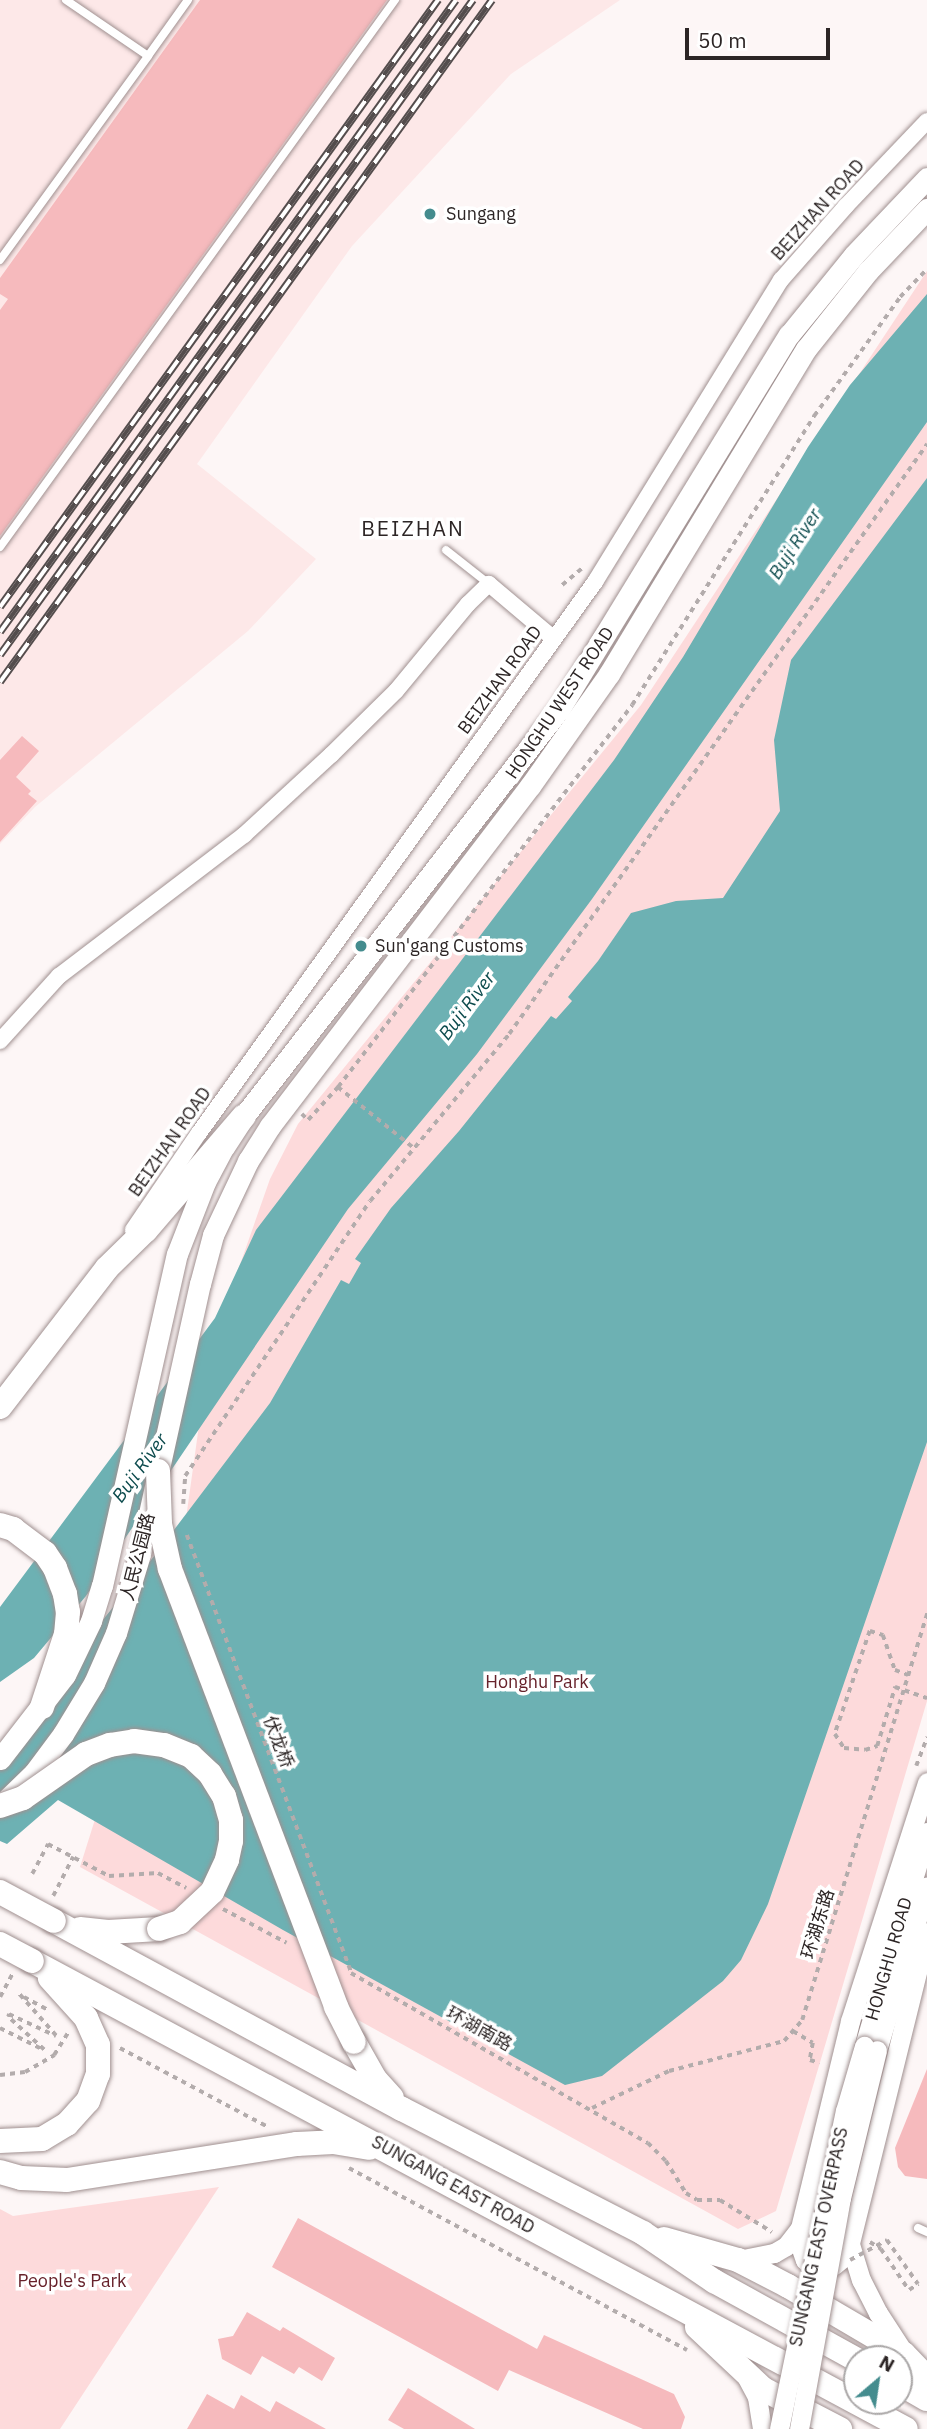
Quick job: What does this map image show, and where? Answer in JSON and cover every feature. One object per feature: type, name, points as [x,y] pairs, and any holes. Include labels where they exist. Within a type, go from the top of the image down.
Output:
[{"type":"main road","name":"HONGHU WEST ROAD","points":[[187,1224],[205,1182],[244,1116],[560,708],[789,335],[854,255],[927,178]]},
{"type":"main road","name":"HONGHU WEST ROAD","points":[[213,1235],[228,1198],[270,1126],[522,797],[609,674],[806,349],[868,271],[927,209]]},
{"type":"main road","points":[[0,1407],[107,1268],[145,1230],[244,1116]]},
{"type":"main road","name":"人民公园路","points":[[0,1759],[42,1707],[83,1640],[102,1586],[177,1254],[187,1224]]},
{"type":"main road","name":"人民公园路","points":[[0,1806],[34,1773],[63,1734],[94,1682],[130,1594],[213,1235]]},
{"type":"main road","points":[[158,1471],[160,1524],[170,1569],[336,2007],[375,2079],[402,2109]]},
{"type":"main road","points":[[0,1525],[13,1529],[46,1553],[65,1594],[68,1612],[66,1634],[42,1707]]},
{"type":"main road","points":[[0,1806],[23,1798],[86,1754],[110,1745],[134,1741],[164,1745],[191,1756],[210,1774],[224,1796],[231,1820],[228,1860],[212,1892],[180,1922],[159,1929],[108,1932],[61,1924]]},
{"type":"main road","points":[[0,1892],[402,2109],[643,2233],[714,2281],[843,2352]]},
{"type":"main road","name":"SUNGANG EAST ROAD","points":[[0,1944],[394,2152],[677,2308],[906,2429]]},
{"type":"main road","points":[[0,2141],[41,2139],[67,2124],[88,2101],[98,2074],[98,2045],[86,2018],[32,1961]]},
{"type":"main road","points":[[0,2172],[21,2178],[67,2180],[297,2144],[333,2141],[394,2152]]},
{"type":"main road","points":[[643,2233],[738,2260],[845,2317],[890,2345]]},
{"type":"main road","points":[[677,2308],[738,2366],[783,2402],[840,2429]]},
{"type":"main road","points":[[913,2363],[927,2378]]},
{"type":"street","name":"BEIZHAN ROAD","points":[[107,1268],[199,1133],[596,582],[781,280],[846,206],[927,121]]},
{"type":"street","points":[[0,1041],[59,976],[244,835],[331,755],[396,691],[468,604],[489,584],[554,639]]},
{"type":"street","points":[[860,2243],[834,2265],[825,2269],[805,2260],[799,2243],[800,2228],[849,2021],[927,1782]]},
{"type":"street","name":"HONGHU ROAD","points":[[870,2048],[927,1832]]},
{"type":"street","name":"HONGHU ROAD","points":[[870,2048],[927,1886]]},
{"type":"street","points":[[898,2345],[861,2280],[860,2243],[927,1932]]},
{"type":"street","name":"SUNGANG EAST OVERPASS","points":[[779,2429],[845,2111],[870,2048]]},
{"type":"street","name":"SUNGANG EAST OVERPASS","points":[[799,2429],[870,2048]]},
{"type":"street","points":[[738,2260],[774,2253],[786,2246],[800,2228]]},
{"type":"street","points":[[738,2366],[757,2397],[762,2429]]},
{"type":"lane","points":[[66,0],[148,56]]},
{"type":"lane","points":[[0,260],[188,0]]},
{"type":"lane","points":[[0,547],[395,0]]},
{"type":"lane","points":[[446,550],[489,584]]},
{"type":"path","points":[[308,1120],[338,1087],[632,705],[814,416],[900,297],[927,269]]},
{"type":"path","points":[[182,1509],[185,1476],[370,1201],[509,1034],[927,444]]},
{"type":"path","points":[[338,1087],[414,1148]]},
{"type":"path","name":"伏龙桥","points":[[186,1532],[221,1633],[352,1973]]},
{"type":"path","name":"环湖东路","points":[[793,2031],[802,2020],[810,2001],[927,1613]]},
{"type":"path","points":[[908,1675],[895,1670],[883,1635],[870,1631],[835,1734],[844,1748],[866,1750],[877,1746],[895,1687],[927,1698]]},
{"type":"path","points":[[32,1874],[48,1844],[73,1857]]},
{"type":"path","name":"环湖南路","points":[[352,1973],[649,2143],[666,2161],[686,2193],[697,2200],[720,2200],[772,2232]]},
{"type":"path","points":[[0,2028],[44,2050],[8,2017],[9,2014],[56,2036],[19,1994]]},
{"type":"path","points":[[0,2075],[25,2072],[54,2055],[74,2024]]},
{"type":"path","points":[[592,2108],[669,2071],[746,2054],[784,2041],[793,2031],[813,2043],[810,2060],[825,2065]]},
{"type":"path","points":[[112,2044],[274,2130]]},
{"type":"path","points":[[341,2164],[696,2354]]},
{"type":"path","points":[[845,2270],[848,2261],[860,2253],[887,2240],[918,2284],[909,2290],[881,2249],[860,2243]]},
{"type":"shaded area","points":[[0,0],[620,0],[511,74],[352,246],[197,464],[316,559],[248,631],[35,807],[0,844]]},
{"type":"green space","name":"Honghu Park","points":[[927,271],[927,1701],[776,2211],[738,2229],[80,1867],[183,1540],[200,1418],[230,1293],[270,1179],[298,1124],[641,705]]},
{"type":"green space","name":"People's Park","points":[[219,2187],[60,2429],[0,2429],[0,2209],[13,2216]]},
{"type":"water","name":"Buji River","points":[[927,294],[927,422],[592,899],[477,1054],[348,1209],[86,1596],[34,1658],[0,1682],[0,1607],[215,1318],[256,1230],[614,760],[683,657],[808,447],[850,385]]},
{"type":"water","name":"Honghu Park","points":[[927,478],[927,1442],[768,1904],[741,1960],[723,1981],[602,2076],[565,2085],[283,1930],[58,1800],[7,1844],[0,1841],[0,1748],[155,1555],[270,1403],[341,1280],[349,1284],[361,1263],[355,1259],[391,1208],[459,1131],[551,1016],[556,1019],[572,1001],[568,997],[598,961],[631,913],[676,901],[723,898],[780,811],[774,740],[791,660]]},
{"type":"building","points":[[200,0],[387,0],[0,536],[0,310],[8,299],[0,294],[0,278]]},
{"type":"building","points":[[22,736],[39,751],[16,777],[31,791],[28,794],[37,801],[0,842],[0,760]]},
{"type":"building","points":[[927,2069],[927,2179],[905,2176],[898,2167],[895,2148]]},
{"type":"building","points":[[298,2218],[537,2349],[544,2335],[674,2394],[685,2417],[681,2429],[643,2429],[509,2370],[498,2391],[272,2267]]},
{"type":"building","points":[[247,2312],[280,2331],[283,2327],[335,2358],[322,2381],[299,2367],[294,2374],[262,2356],[251,2375],[222,2359],[218,2339],[233,2336]]},
{"type":"building","points":[[408,2388],[475,2429],[404,2429],[388,2420]]},
{"type":"building","points":[[207,2394],[234,2409],[241,2395],[270,2412],[276,2401],[326,2429],[187,2429]]},
{"type":"railway","points":[[0,607],[438,0]]},
{"type":"railway","points":[[0,632],[456,0]]},
{"type":"railway","points":[[0,655],[473,0]]},
{"type":"railway","points":[[0,682],[492,0]]},
{"type":"place","name":"Sungang","points":[[430,214]]},
{"type":"place","name":"Sun'gang Customs","points":[[361,946]]},
{"type":"district","name":"BEIZHAN","points":[[413,528]]}]
